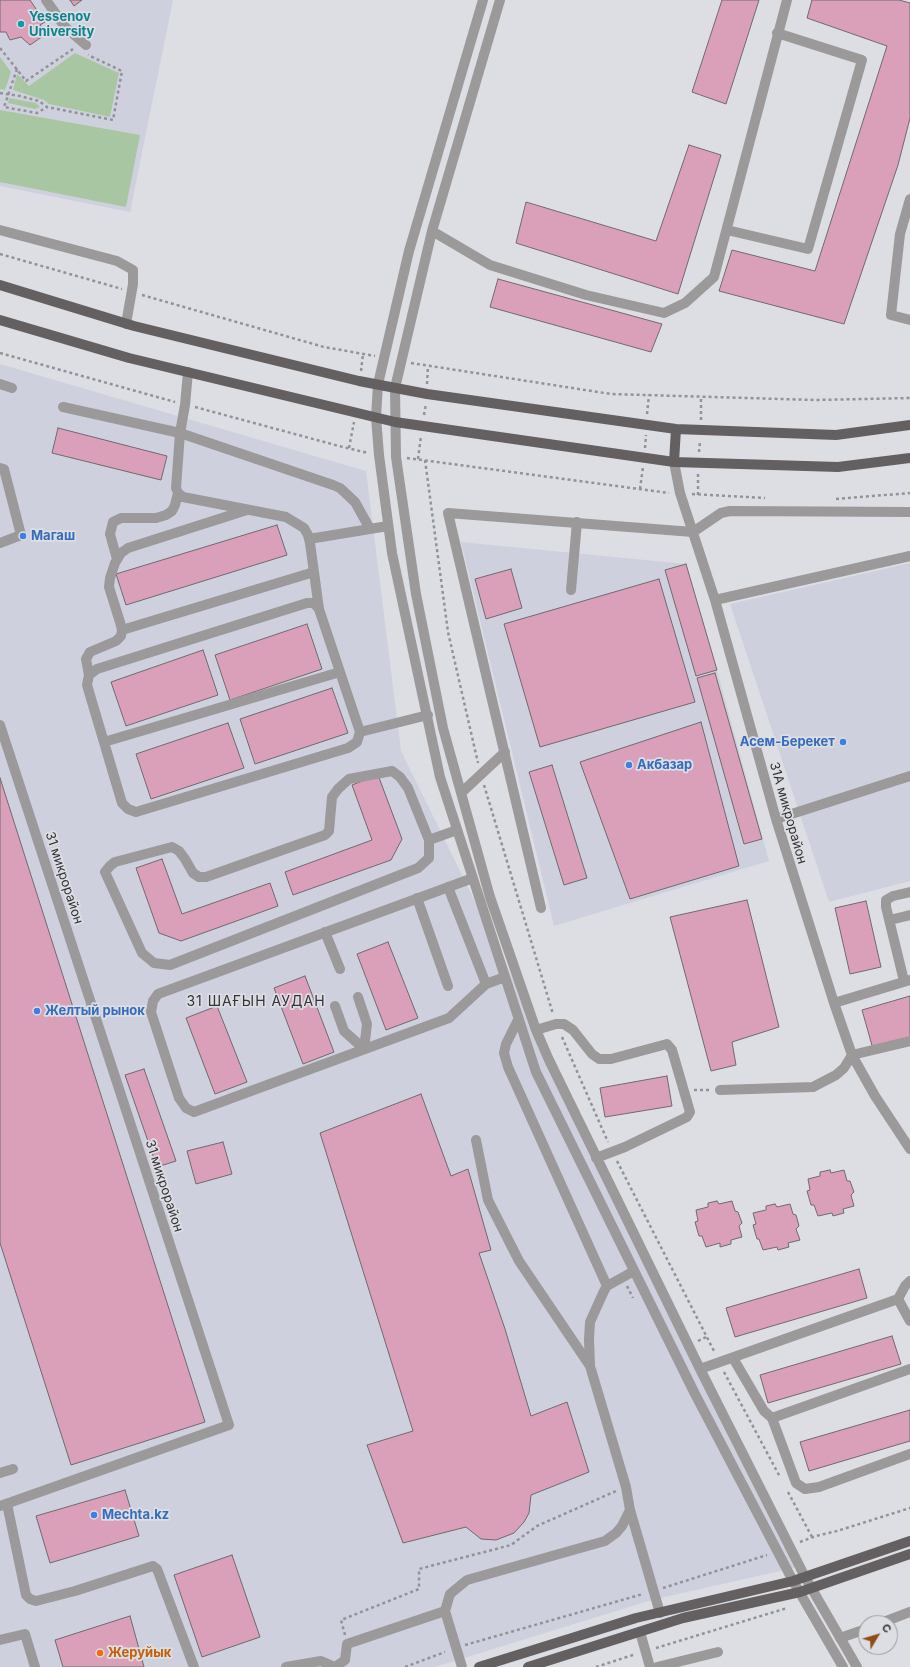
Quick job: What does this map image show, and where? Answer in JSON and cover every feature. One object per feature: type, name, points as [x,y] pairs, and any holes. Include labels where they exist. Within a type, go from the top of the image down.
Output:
[{"type":"main road","points":[[0,285],[126,324],[394,388],[427,394],[676,429],[836,435],[910,425]]},
{"type":"main road","points":[[0,320],[129,358],[395,422],[674,462],[838,467],[910,458]]},
{"type":"main road","points":[[674,462],[676,429]]},
{"type":"main road","points":[[479,1667],[636,1618],[793,1581],[910,1541]]},
{"type":"main road","points":[[528,1667],[683,1618],[800,1592],[910,1554]]},
{"type":"street","points":[[46,0],[65,27],[85,49]]},
{"type":"street","points":[[483,0],[409,251],[378,384],[376,418],[379,455],[394,560],[440,776],[536,1072],[695,1394],[793,1581],[843,1667]]},
{"type":"street","points":[[500,0],[432,231],[394,388],[396,457],[416,594],[444,728],[490,897],[536,1030],[549,1060],[700,1369],[805,1577],[857,1667]]},
{"type":"street","points":[[432,231],[490,265],[586,295],[664,313],[685,303],[714,277],[777,33],[787,0]]},
{"type":"street","points":[[727,230],[808,249],[862,60],[777,33]]},
{"type":"street","points":[[910,199],[900,234],[892,315],[910,320]]},
{"type":"street","points":[[0,230],[126,265],[132,270],[133,284],[126,324]]},
{"type":"street","points":[[117,559],[110,534],[113,522],[121,518],[156,518],[166,515],[172,511],[175,505],[178,493],[176,488],[180,433],[185,405],[188,372]]},
{"type":"street","points":[[0,384],[12,388]]},
{"type":"street","points":[[63,406],[180,433],[340,488],[355,502],[370,529]]},
{"type":"street","name":"31А микрорайон","points":[[674,462],[680,493],[715,600],[776,820],[834,1003],[852,1055],[875,1096],[910,1149]]},
{"type":"street","points":[[0,468],[4,469],[21,534],[0,542]]},
{"type":"street","points":[[178,493],[183,496],[286,517],[304,528],[309,539],[319,609],[360,732],[357,742],[348,748],[136,812],[128,809],[122,803],[87,685],[89,675],[86,659],[90,652],[116,641],[121,636],[122,630],[109,587],[110,578],[117,559],[121,553],[128,548],[248,510]]},
{"type":"street","points":[[541,908],[448,513],[693,532],[720,513],[730,511],[910,512]]},
{"type":"street","points":[[571,590],[577,522]]},
{"type":"street","points":[[309,539],[388,526]]},
{"type":"street","points":[[715,600],[910,556]]},
{"type":"street","points":[[122,630],[314,572]]},
{"type":"street","points":[[89,675],[97,669],[307,603],[314,603],[319,609]]},
{"type":"street","points":[[104,742],[340,672]]},
{"type":"street","points":[[360,732],[428,715]]},
{"type":"street","name":"31 микрорайон","points":[[0,725],[229,1425],[3,1505]]},
{"type":"street","points":[[461,793],[505,752]]},
{"type":"street","points":[[392,771],[400,777],[408,788],[429,840],[429,858],[418,868],[170,965],[154,963],[142,953],[105,872],[115,862],[172,848],[178,850],[186,859],[194,873],[199,877],[206,877],[325,835],[329,831],[332,797],[338,789],[349,780],[392,771]]},
{"type":"street","points":[[776,820],[910,776]]},
{"type":"street","points":[[429,840],[457,830]]},
{"type":"street","points":[[473,878],[158,994],[153,1001],[151,1012],[153,1019],[179,1098],[186,1108],[194,1112],[449,1018],[486,984],[505,977]]},
{"type":"street","points":[[448,887],[486,984]]},
{"type":"street","points":[[834,1003],[907,981],[886,907],[886,900],[893,896],[910,892]]},
{"type":"street","points":[[417,898],[448,986]]},
{"type":"street","points":[[890,920],[910,915]]},
{"type":"street","points":[[326,932],[340,969]]},
{"type":"street","points":[[358,997],[367,1024],[364,1049]]},
{"type":"street","points":[[335,1006],[344,1031],[364,1049]]},
{"type":"street","points":[[518,1020],[506,1044],[504,1053],[508,1067],[607,1286]]},
{"type":"street","points":[[536,1030],[556,1024],[564,1024],[573,1030],[592,1054],[599,1059],[611,1059],[667,1044],[672,1050],[690,1112],[687,1117],[613,1152],[596,1158]]},
{"type":"street","points":[[720,1090],[813,1087],[836,1075],[844,1068],[852,1055],[910,1041]]},
{"type":"street","points":[[476,1140],[488,1200],[519,1261],[590,1366]]},
{"type":"street","points":[[634,1271],[607,1286],[590,1322],[588,1339],[590,1366],[626,1487],[630,1510],[660,1613]]},
{"type":"street","points":[[700,1369],[898,1299],[905,1286],[910,1281]]},
{"type":"street","points":[[898,1299],[910,1321]]},
{"type":"street","points":[[733,1358],[764,1411],[772,1418],[796,1483],[805,1489],[819,1487],[910,1454]]},
{"type":"street","points":[[772,1418],[910,1369]]},
{"type":"street","points":[[0,1473],[13,1469]]},
{"type":"street","points":[[3,1505],[26,1595],[30,1599],[36,1601],[76,1592],[153,1566],[157,1569],[194,1667]]},
{"type":"street","points":[[462,1667],[444,1611],[450,1594],[466,1580],[605,1541],[616,1533],[622,1526],[630,1510]]},
{"type":"street","points":[[286,1667],[321,1661],[335,1667],[345,1660],[348,1644],[444,1611]]},
{"type":"street","points":[[898,1617],[910,1612]]},
{"type":"street","points":[[640,1632],[650,1667]]},
{"type":"street","points":[[840,1638],[858,1632]]},
{"type":"street","points":[[0,1640],[25,1634],[35,1667]]},
{"type":"street","points":[[657,1667],[718,1652]]},
{"type":"path","points":[[0,48],[26,81],[74,48],[76,50]]},
{"type":"path","points":[[0,93],[39,101],[47,107],[114,120],[122,71],[85,49]]},
{"type":"path","points":[[4,107],[17,69]]},
{"type":"path","points":[[0,106],[37,113],[47,107]]},
{"type":"path","points":[[0,254],[324,347],[384,357]]},
{"type":"path","points":[[0,353],[185,405],[379,455]]},
{"type":"path","points":[[401,361],[611,394],[815,400],[910,398]]},
{"type":"path","points":[[418,459],[427,394],[428,366]]},
{"type":"path","points":[[640,489],[649,395]]},
{"type":"path","points":[[698,495],[701,396]]},
{"type":"path","points":[[396,457],[640,489],[698,495],[772,499]]},
{"type":"path","points":[[425,460],[448,632],[481,774],[556,1024],[613,1152],[720,1363],[783,1481]]},
{"type":"path","points":[[833,499],[910,493]]},
{"type":"path","points":[[684,1093],[697,1090],[720,1090]]},
{"type":"path","points":[[348,1644],[341,1620],[420,1589],[420,1569],[511,1545],[537,1526],[626,1487]]},
{"type":"path","points":[[786,1488],[812,1537]]},
{"type":"path","points":[[790,1547],[812,1537],[910,1508]]},
{"type":"path","points":[[405,1667],[457,1648],[654,1591],[778,1551]]},
{"type":"path","points":[[596,1667],[806,1602]]},
{"type":"shaded area","points":[[0,0],[173,0],[130,212],[0,186]]},
{"type":"shaded area","name":"31 ШАҒЫН АУДАН","points":[[0,364],[366,471],[401,751],[802,1566],[652,1600],[435,1667],[0,1667]]},
{"type":"shaded area","name":"Акбазар","points":[[461,542],[686,564],[717,670],[769,861],[554,926]]},
{"type":"shaded area","name":"Асем-Берекет","points":[[910,563],[910,881],[829,902],[730,604]]},
{"type":"green space","points":[[75,53],[119,73],[110,117],[49,104],[44,100],[13,90],[17,74],[29,86]]},
{"type":"green space","points":[[0,57],[11,72],[5,90],[0,89]]},
{"type":"green space","points":[[9,98],[36,103],[40,107],[35,109],[8,103]]},
{"type":"green space","points":[[0,110],[140,135],[126,207],[0,182]]},
{"type":"building","name":"Yessenov University","points":[[0,0],[30,0],[45,22],[40,25],[46,34],[30,45],[21,37],[10,40],[6,32],[0,32]]},
{"type":"building","points":[[70,0],[82,0],[74,6]]},
{"type":"building","points":[[722,0],[759,0],[726,104],[692,92]]},
{"type":"building","points":[[812,0],[899,0],[910,3],[910,118],[898,165],[844,324],[719,291],[732,250],[815,271],[887,46],[807,18]]},
{"type":"building","points":[[689,145],[721,155],[678,294],[516,243],[526,202],[656,241]]},
{"type":"building","points":[[498,279],[662,324],[651,352],[490,307]]},
{"type":"building","points":[[58,428],[167,456],[161,480],[52,453]]},
{"type":"building","points":[[277,525],[287,555],[126,605],[116,574]]},
{"type":"building","points":[[686,564],[717,670],[696,676],[665,570]]},
{"type":"building","points":[[511,569],[522,608],[486,619],[475,579]]},
{"type":"building","points":[[659,579],[695,702],[540,747],[504,624]]},
{"type":"building","points":[[307,624],[322,669],[230,700],[215,655]]},
{"type":"building","points":[[203,650],[218,695],[126,726],[111,682]]},
{"type":"building","points":[[715,673],[762,839],[744,844],[697,678]]},
{"type":"building","points":[[332,688],[348,733],[255,764],[240,719]]},
{"type":"building","points":[[701,722],[739,866],[630,899],[580,762]]},
{"type":"building","points":[[228,723],[244,768],[151,799],[136,754]]},
{"type":"building","points":[[552,765],[587,878],[564,885],[529,772]]},
{"type":"building","points":[[378,775],[402,839],[391,860],[293,895],[285,872],[372,840],[352,785]]},
{"type":"building","name":"Желтый рынок","points":[[0,778],[205,1422],[71,1465],[0,1243]]},
{"type":"building","points":[[162,859],[182,914],[270,883],[278,906],[181,941],[159,933],[136,868]]},
{"type":"building","points":[[747,900],[779,1027],[732,1042],[736,1065],[711,1071],[670,917]]},
{"type":"building","points":[[866,901],[881,967],[850,974],[835,908]]},
{"type":"building","points":[[388,942],[418,1018],[386,1030],[357,954]]},
{"type":"building","points":[[305,976],[334,1052],[303,1064],[274,988]]},
{"type":"building","points":[[910,996],[910,1038],[873,1049],[862,1010]]},
{"type":"building","points":[[217,1006],[247,1082],[215,1094],[186,1018]]},
{"type":"building","points":[[144,1069],[176,1161],[157,1167],[125,1075]]},
{"type":"building","points":[[667,1076],[672,1106],[605,1117],[600,1088]]},
{"type":"building","points":[[421,1094],[451,1176],[468,1169],[491,1250],[479,1253],[505,1329],[531,1416],[567,1402],[589,1472],[531,1495],[529,1513],[524,1522],[514,1533],[496,1540],[481,1539],[466,1527],[403,1543],[367,1445],[413,1431],[320,1133]]},
{"type":"building","points":[[223,1142],[232,1174],[196,1184],[187,1151]]},
{"type":"building","points":[[830,1170],[831,1173],[844,1170],[847,1181],[850,1181],[854,1192],[851,1195],[854,1206],[843,1209],[844,1213],[833,1216],[832,1213],[818,1216],[814,1205],[811,1205],[807,1191],[810,1190],[808,1179],[820,1176],[820,1172]]},
{"type":"building","points":[[717,1201],[719,1204],[732,1201],[735,1211],[738,1212],[742,1223],[739,1226],[742,1237],[731,1240],[731,1244],[720,1247],[720,1243],[706,1247],[702,1236],[699,1236],[695,1222],[698,1221],[696,1210],[708,1207],[708,1203]]},
{"type":"building","points":[[775,1204],[777,1207],[790,1204],[793,1214],[796,1215],[799,1226],[796,1229],[800,1240],[788,1243],[789,1247],[778,1250],[777,1247],[763,1250],[759,1239],[757,1239],[753,1225],[756,1224],[753,1213],[766,1210],[766,1206]]},
{"type":"building","points":[[859,1269],[867,1298],[735,1337],[726,1308]]},
{"type":"building","points":[[892,1336],[901,1364],[768,1403],[760,1375]]},
{"type":"building","points":[[910,1410],[910,1441],[809,1471],[800,1442]]},
{"type":"building","points":[[125,1490],[139,1536],[50,1563],[36,1516]]},
{"type":"building","points":[[232,1555],[260,1637],[202,1657],[174,1575]]},
{"type":"building","name":"Жеруйык","points":[[130,1616],[144,1667],[63,1667],[55,1640]]},
{"type":"place","name":"Yessenov University","points":[[21,24]]},
{"type":"place","name":"Магаш","points":[[23,536]]},
{"type":"place","name":"Асем-Берекет","points":[[843,742]]},
{"type":"place","name":"Акбазар","points":[[629,765]]},
{"type":"place","name":"Желтый рынок","points":[[37,1011]]},
{"type":"place","name":"Mechta.kz","points":[[94,1515]]},
{"type":"place","name":"Жеруйык","points":[[100,1653]]},
{"type":"district","name":"31 ШАҒЫН АУДАН","points":[[256,1002]]}]
